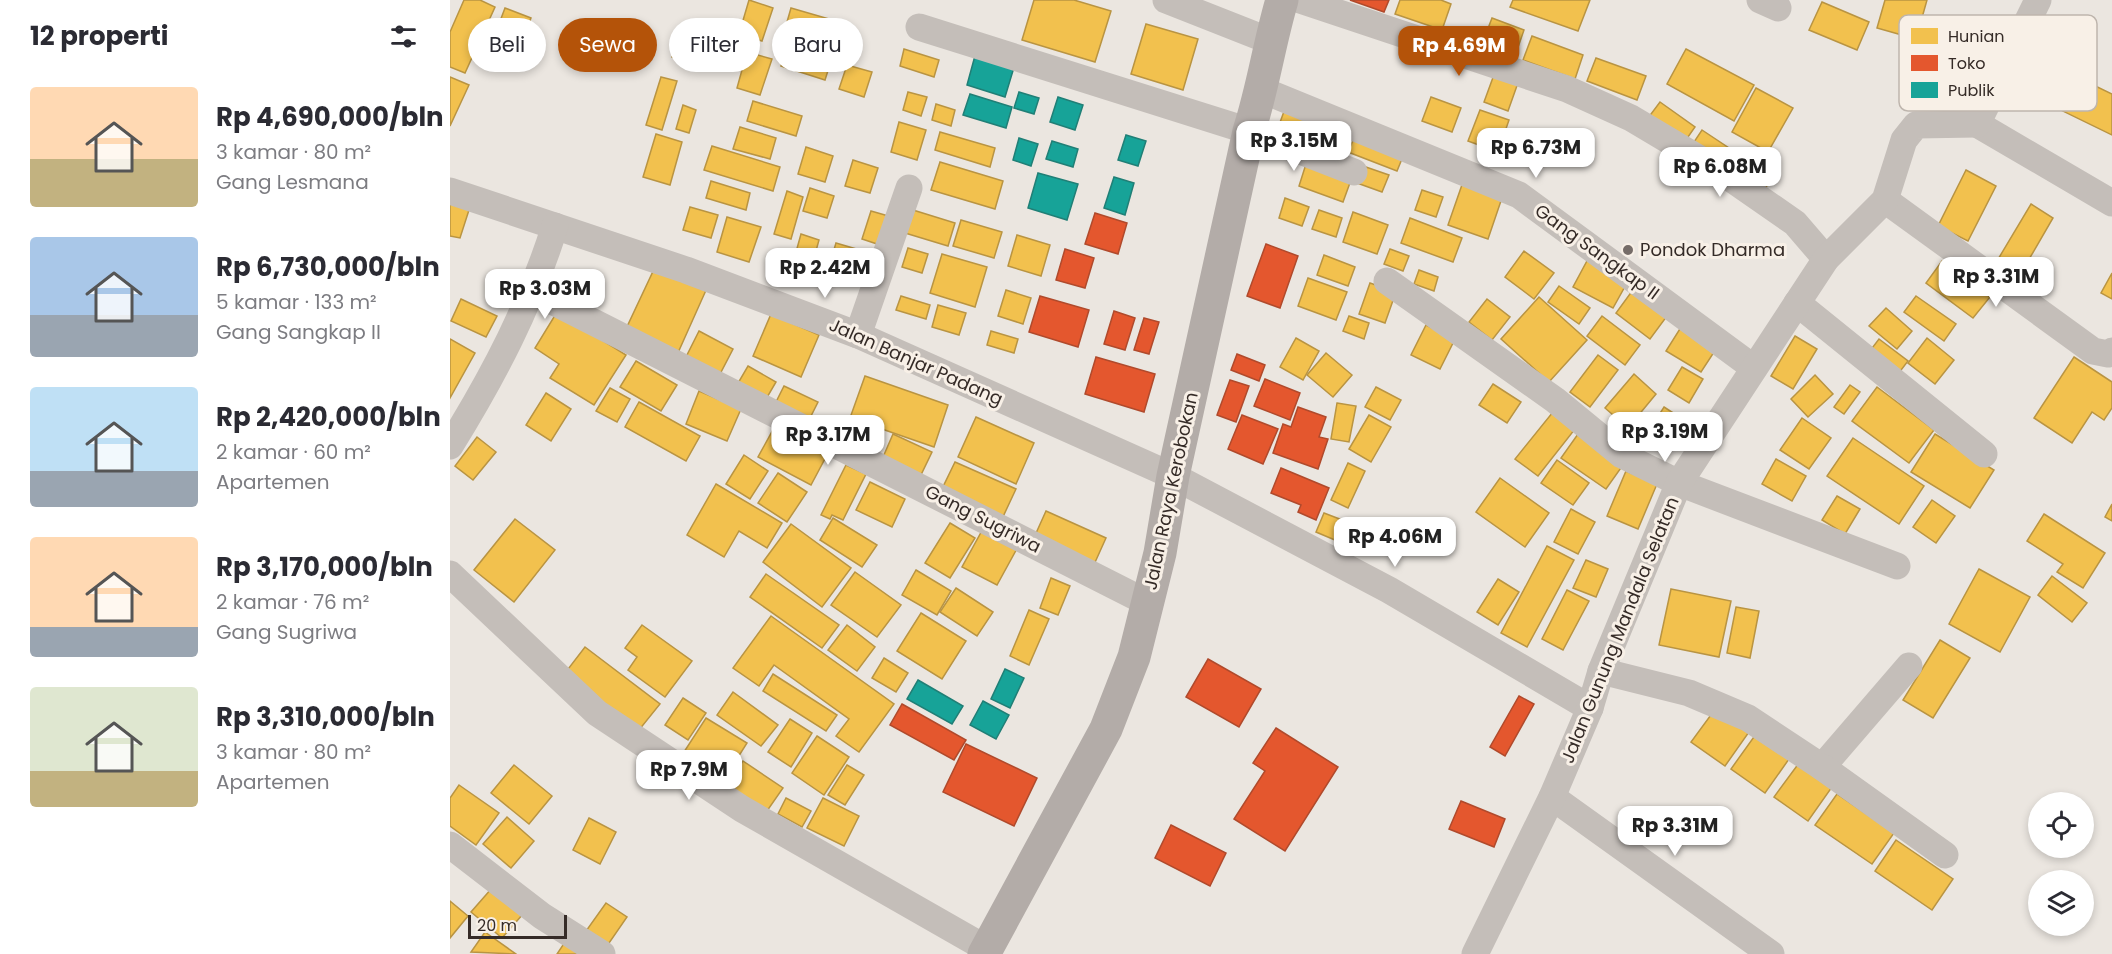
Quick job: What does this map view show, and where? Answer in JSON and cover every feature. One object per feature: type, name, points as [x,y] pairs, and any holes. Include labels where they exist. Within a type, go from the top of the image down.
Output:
[{"type":"main road","name":"Jalan Raya Kerobokan","points":[[985,951],[1106,729],[1134,657],[1160,552],[1173,477],[1249,131],[1263,90],[1270,41],[1282,0]]},
{"type":"street","points":[[1166,0],[1270,41]]},
{"type":"street","points":[[1300,0],[1567,89],[1631,118],[1720,171],[1795,223],[1826,259]]},
{"type":"street","points":[[2031,15],[2038,0]]},
{"type":"street","points":[[919,27],[1249,131],[1354,172]]},
{"type":"street","name":"Gang Sangkap II","points":[[1263,90],[1519,195],[1754,368]]},
{"type":"street","points":[[1977,124],[1983,111]]},
{"type":"street","points":[[2112,203],[1977,124],[1916,125],[1904,140],[1885,200],[2093,351],[2108,354],[2112,351]]},
{"type":"street","points":[[858,335],[909,188]]},
{"type":"street","name":"Jalan Banjar Padang","points":[[450,191],[686,270],[858,335],[1173,477],[1389,590],[1590,708]]},
{"type":"street","name":"Jalan Gunung Mandala Selatan","points":[[1475,954],[1552,798],[1590,708],[1601,671],[1679,483],[1826,259],[1885,200]]},
{"type":"street","points":[[450,446],[517,329],[541,272],[555,226]]},
{"type":"street","points":[[1387,281],[1555,399],[1622,454],[1679,483],[1897,566]]},
{"type":"street","name":"Gang Sugriwa","points":[[538,294],[1138,598]]},
{"type":"street","points":[[1797,303],[1984,454]]},
{"type":"street","points":[[450,574],[597,713],[742,809],[985,951]]},
{"type":"street","points":[[1822,767],[1909,666]]},
{"type":"street","points":[[1601,671],[1689,693],[1749,718],[1945,855]]},
{"type":"street","points":[[1552,798],[1771,954]]},
{"type":"street","points":[[450,845],[542,916],[602,954]]},
{"type":"building: Hunian","points":[[464,0],[480,0],[495,7],[490,18],[468,18],[468,66],[465,73],[450,67],[450,32]]},
{"type":"building: Hunian","points":[[749,0],[773,8],[762,41],[760,40],[760,18],[744,18]]},
{"type":"building: Hunian","points":[[1034,0],[1074,0],[1111,11],[1095,62],[1022,40]]},
{"type":"building: Hunian","points":[[1400,0],[1441,0],[1451,4],[1442,30],[1395,14]]},
{"type":"building: Hunian","points":[[1513,0],[1590,0],[1578,31],[1510,7]]},
{"type":"building: Hunian","points":[[1885,0],[1927,0],[1923,15],[1899,15],[1899,34],[1877,28]]},
{"type":"building: Hunian","points":[[1822,2],[1869,22],[1857,50],[1809,30]]},
{"type":"building: Hunian","points":[[505,8],[531,18],[501,18]]},
{"type":"building: Hunian","points":[[791,8],[826,18],[788,18]]},
{"type":"building: Hunian","points":[[1492,18],[1524,30],[1515,56],[1482,44]]},
{"type":"building: Hunian","points":[[1146,24],[1198,39],[1183,90],[1131,74]]},
{"type":"building: Hunian","points":[[1532,36],[1583,55],[1575,79],[1523,60]]},
{"type":"building: Hunian","points":[[904,49],[939,60],[934,77],[900,66]]},
{"type":"building: Hunian","points":[[1686,49],[1754,85],[1734,121],[1667,84]]},
{"type":"building: Hunian","points":[[760,56],[772,59],[760,95],[737,88],[741,72],[760,72]]},
{"type":"building: Hunian","points":[[1596,58],[1646,76],[1637,100],[1587,81]]},
{"type":"building: Hunian","points":[[863,69],[872,72],[864,97],[839,89],[845,72],[863,72]]},
{"type":"building: Hunian","points":[[800,72],[828,72],[825,80]]},
{"type":"building: Hunian","points":[[1495,72],[1519,80],[1508,111],[1484,102]]},
{"type":"building: Hunian","points":[[450,77],[469,85],[450,126]]},
{"type":"building: Hunian","points":[[661,77],[677,81],[662,130],[646,125]]},
{"type":"building: Hunian","points":[[2097,87],[2112,94],[2112,135],[2063,111],[2097,111]]},
{"type":"building: Hunian","points":[[1756,88],[1793,108],[1768,152],[1732,132]]},
{"type":"building: Hunian","points":[[908,92],[927,97],[921,116],[903,110]]},
{"type":"building: Hunian","points":[[1431,97],[1461,108],[1452,132],[1422,121]]},
{"type":"building: Hunian","points":[[753,101],[802,116],[796,136],[747,121]]},
{"type":"building: Hunian","points":[[1660,102],[1695,127],[1681,147],[1645,122]]},
{"type":"building: Hunian","points":[[936,104],[955,110],[951,126],[932,120]]},
{"type":"building: Hunian","points":[[683,105],[696,110],[689,133],[676,129]]},
{"type":"building: Hunian","points":[[1286,106],[1323,120],[1313,149],[1275,136]]},
{"type":"building: Hunian","points":[[1480,110],[1509,120],[1498,152],[1468,141]]},
{"type":"building: Hunian","points":[[899,122],[926,130],[917,160],[891,152]]},
{"type":"building: Hunian","points":[[740,127],[776,138],[770,159],[733,149]]},
{"type":"building: Hunian","points":[[1702,130],[1738,154],[1725,172],[1690,148]]},
{"type":"building: Hunian","points":[[1357,131],[1406,149],[1397,171],[1348,152]]},
{"type":"building: Hunian","points":[[940,132],[995,148],[990,167],[935,150]]},
{"type":"building: Hunian","points":[[656,134],[682,142],[670,185],[643,177]]},
{"type":"building: Hunian","points":[[712,146],[780,167],[773,191],[704,170]]},
{"type":"building: Hunian","points":[[806,147],[833,156],[825,182],[798,174]]},
{"type":"building: Hunian","points":[[853,160],[878,168],[870,193],[845,186]]},
{"type":"building: Hunian","points":[[1751,160],[1773,179],[1758,196],[1736,177]]},
{"type":"building: Hunian","points":[[940,162],[1003,181],[995,209],[931,190]]},
{"type":"building: Hunian","points":[[1306,164],[1351,180],[1343,202],[1299,186]]},
{"type":"building: Hunian","points":[[1363,166],[1389,175],[1382,192],[1357,183]]},
{"type":"building: Hunian","points":[[1966,170],[1996,186],[1968,241],[1938,226]]},
{"type":"building: Hunian","points":[[1464,179],[1504,192],[1488,239],[1448,225]]},
{"type":"building: Hunian","points":[[711,181],[750,193],[746,210],[706,198]]},
{"type":"building: Hunian","points":[[810,188],[834,196],[827,218],[803,211]]},
{"type":"building: Hunian","points":[[1422,190],[1443,197],[1436,217],[1415,210]]},
{"type":"building: Hunian","points":[[787,191],[803,197],[791,239],[774,234]]},
{"type":"building: Hunian","points":[[1285,198],[1309,207],[1302,226],[1279,218]]},
{"type":"building: Hunian","points":[[450,204],[469,210],[460,238],[450,236]]},
{"type":"building: Hunian","points":[[2031,204],[2053,218],[2017,280],[1994,266]]},
{"type":"building: Hunian","points":[[690,207],[718,215],[711,238],[683,230]]},
{"type":"building: Hunian","points":[[913,210],[955,223],[948,246],[905,233]]},
{"type":"building: Hunian","points":[[1319,210],[1342,218],[1336,237],[1312,229]]},
{"type":"building: Hunian","points":[[871,211],[892,217],[883,246],[862,239]]},
{"type":"building: Hunian","points":[[1353,212],[1388,225],[1377,254],[1343,242]]},
{"type":"building: Hunian","points":[[727,217],[761,227],[749,262],[717,252]]},
{"type":"building: Hunian","points":[[1410,218],[1462,238],[1453,262],[1401,243]]},
{"type":"building: Hunian","points":[[961,220],[1002,232],[994,258],[953,246]]},
{"type":"building: Hunian","points":[[801,234],[819,240],[814,258],[796,252]]},
{"type":"building: Hunian","points":[[1017,235],[1050,245],[1041,276],[1008,266]]},
{"type":"building: Hunian","points":[[836,243],[877,255],[870,278],[829,266]]},
{"type":"building: Hunian","points":[[908,248],[928,254],[922,273],[902,267]]},
{"type":"building: Hunian","points":[[1390,249],[1409,256],[1403,271],[1384,264]]},
{"type":"building: Hunian","points":[[1524,251],[1554,273],[1534,299],[1505,277]]},
{"type":"building: Hunian","points":[[942,254],[987,267],[975,307],[930,293]]},
{"type":"building: Hunian","points":[[1324,255],[1355,267],[1348,286],[1317,275]]},
{"type":"building: Hunian","points":[[1588,259],[1628,281],[1613,308],[1573,287]]},
{"type":"building: Hunian","points":[[1942,261],[1990,297],[1973,318],[1926,283]]},
{"type":"building: Hunian","points":[[656,265],[707,288],[677,355],[625,331]]},
{"type":"building: Hunian","points":[[1419,270],[1438,277],[1434,291],[1414,284]]},
{"type":"building: Hunian","points":[[2112,273],[2112,299],[2101,293]]},
{"type":"building: Hunian","points":[[1308,278],[1347,292],[1336,320],[1298,306]]},
{"type":"building: Hunian","points":[[1370,283],[1396,292],[1385,323],[1359,314]]},
{"type":"building: Hunian","points":[[1559,286],[1590,308],[1579,324],[1548,302]]},
{"type":"building: Hunian","points":[[1635,287],[1670,312],[1650,339],[1616,313]]},
{"type":"building: Hunian","points":[[1006,290],[1031,298],[1023,324],[998,316]]},
{"type":"building: Hunian","points":[[901,296],[930,305],[926,319],[896,310]]},
{"type":"building: Hunian","points":[[1916,296],[1956,324],[1944,341],[1904,312]]},
{"type":"building: Hunian","points":[[1539,297],[1587,340],[1549,382],[1501,339]]},
{"type":"building: Hunian","points":[[461,299],[497,316],[486,337],[451,321]]},
{"type":"building: Hunian","points":[[1487,299],[1510,317],[1492,340],[1469,322]]},
{"type":"building: Hunian","points":[[938,305],[966,313],[959,335],[932,327]]},
{"type":"building: Hunian","points":[[1886,308],[1912,331],[1897,349],[1869,326]]},
{"type":"building: Hunian","points":[[557,312],[626,355],[594,405],[550,378],[559,364],[535,348]]},
{"type":"building: Hunian","points":[[771,314],[819,335],[801,377],[753,356]]},
{"type":"building: Hunian","points":[[1349,316],[1369,323],[1364,339],[1343,331]]},
{"type":"building: Hunian","points":[[1602,316],[1640,345],[1625,365],[1587,336]]},
{"type":"building: Hunian","points":[[1683,324],[1718,346],[1701,372],[1666,351]]},
{"type":"building: Hunian","points":[[1426,325],[1455,339],[1440,369],[1411,355]]},
{"type":"building: Hunian","points":[[699,331],[733,349],[719,376],[685,359]]},
{"type":"building: Hunian","points":[[991,331],[1018,339],[1014,353],[987,345]]},
{"type":"building: Hunian","points":[[1795,336],[1817,349],[1793,389],[1771,376]]},
{"type":"building: Hunian","points":[[1296,338],[1319,351],[1303,380],[1280,367]]},
{"type":"building: Hunian","points":[[1927,338],[1954,360],[1935,384],[1908,363]]},
{"type":"building: Hunian","points":[[450,339],[475,353],[450,398]]},
{"type":"building: Hunian","points":[[1879,339],[1908,361],[1895,378],[1866,356]]},
{"type":"building: Hunian","points":[[1326,353],[1352,375],[1333,397],[1307,375]]},
{"type":"building: Hunian","points":[[1598,355],[1618,370],[1590,407],[1570,392]]},
{"type":"building: Hunian","points":[[2074,357],[2112,382],[2112,408],[2104,420],[2092,412],[2072,443],[2034,418]]},
{"type":"building: Hunian","points":[[636,361],[677,385],[661,411],[620,387]]},
{"type":"building: Hunian","points":[[748,366],[776,382],[762,406],[734,390]]},
{"type":"building: Hunian","points":[[1682,367],[1703,379],[1689,403],[1668,390]]},
{"type":"building: Hunian","points":[[1634,374],[1656,394],[1628,428],[1605,408]]},
{"type":"building: Hunian","points":[[1815,375],[1833,394],[1808,417],[1791,399]]},
{"type":"building: Hunian","points":[[865,376],[948,405],[934,447],[850,418]]},
{"type":"building: Hunian","points":[[1493,384],[1521,402],[1507,423],[1479,405]]},
{"type":"building: Hunian","points":[[1850,385],[1860,392],[1844,414],[1834,407]]},
{"type":"building: Hunian","points":[[784,386],[818,402],[806,426],[772,410]]},
{"type":"building: Hunian","points":[[1376,387],[1401,400],[1390,420],[1365,407]]},
{"type":"building: Hunian","points":[[1877,387],[1934,430],[1909,463],[1852,421]]},
{"type":"building: Hunian","points":[[610,388],[630,399],[617,422],[596,411]]},
{"type":"building: Hunian","points":[[699,391],[741,409],[727,441],[686,424]]},
{"type":"building: Hunian","points":[[546,393],[571,409],[551,441],[526,425]]},
{"type":"building: Hunian","points":[[639,402],[700,436],[686,461],[625,427]]},
{"type":"building: Hunian","points":[[1337,403],[1356,406],[1349,442],[1331,439]]},
{"type":"building: Hunian","points":[[1557,407],[1579,424],[1538,476],[1515,459]]},
{"type":"building: Hunian","points":[[1664,407],[1681,418],[1662,448],[1645,437]]},
{"type":"building: Hunian","points":[[1369,415],[1391,427],[1371,462],[1349,449]]},
{"type":"building: Hunian","points":[[976,417],[1034,443],[1016,484],[958,457]]},
{"type":"building: Hunian","points":[[1802,418],[1831,438],[1809,469],[1780,450]]},
{"type":"building: Hunian","points":[[775,426],[828,453],[811,485],[758,457]]},
{"type":"building: Hunian","points":[[893,434],[932,452],[918,481],[880,464]]},
{"type":"building: Hunian","points":[[1578,434],[1623,465],[1606,489],[1561,458]]},
{"type":"building: Hunian","points":[[1935,434],[1994,470],[1970,508],[1911,472]]},
{"type":"building: Hunian","points":[[477,437],[496,452],[473,480],[455,466]]},
{"type":"building: Hunian","points":[[1853,438],[1924,486],[1899,524],[1827,476]]},
{"type":"building: Hunian","points":[[744,455],[768,471],[750,499],[726,484]]},
{"type":"building: Hunian","points":[[1776,459],[1806,476],[1792,501],[1762,484]]},
{"type":"building: Hunian","points":[[1557,460],[1589,483],[1573,505],[1541,483]]},
{"type":"building: Hunian","points":[[955,462],[1016,489],[1001,521],[940,493]]},
{"type":"building: Hunian","points":[[1348,463],[1365,471],[1348,508],[1331,500]]},
{"type":"building: Hunian","points":[[846,465],[866,474],[843,520],[832,515],[830,519],[821,515]]},
{"type":"building: Hunian","points":[[1626,471],[1657,484],[1638,529],[1607,516]]},
{"type":"building: Hunian","points":[[778,473],[807,492],[787,522],[758,503]]},
{"type":"building: Hunian","points":[[1500,478],[1549,513],[1525,547],[1476,512]]},
{"type":"building: Hunian","points":[[870,482],[905,499],[892,527],[856,510]]},
{"type":"building: Hunian","points":[[716,484],[782,523],[767,548],[739,531],[724,557],[687,535]]},
{"type":"building: Hunian","points":[[1837,496],[1860,509],[1845,534],[1822,520]]},
{"type":"building: Hunian","points":[[1932,500],[1955,516],[1936,543],[1913,527]]},
{"type":"building: Hunian","points":[[2112,504],[2112,521],[2105,517]]},
{"type":"building: Hunian","points":[[1571,509],[1595,522],[1578,554],[1554,542]]},
{"type":"building: Hunian","points":[[1046,511],[1106,538],[1092,569],[1032,542]]},
{"type":"building: Hunian","points":[[1324,513],[1350,523],[1342,543],[1316,532]]},
{"type":"building: Hunian","points":[[2044,514],[2105,553],[2083,588],[2057,572],[2063,564],[2027,541]]},
{"type":"building: Hunian","points":[[833,518],[877,545],[862,567],[820,540]]},
{"type":"building: Hunian","points":[[515,519],[555,550],[514,602],[474,570]]},
{"type":"building: Hunian","points":[[950,523],[975,538],[950,578],[925,563]]},
{"type":"building: Hunian","points":[[791,524],[851,568],[822,607],[763,562]]},
{"type":"building: Hunian","points":[[984,527],[1019,545],[997,585],[962,567]]},
{"type":"building: Hunian","points":[[1547,546],[1574,560],[1527,647],[1501,633]]},
{"type":"building: Hunian","points":[[1586,560],[1608,569],[1596,597],[1573,588]]},
{"type":"building: Hunian","points":[[1979,569],[2030,597],[2000,652],[1949,624]]},
{"type":"building: Hunian","points":[[916,570],[951,591],[937,615],[902,595]]},
{"type":"building: Hunian","points":[[855,572],[901,605],[877,637],[831,605]]},
{"type":"building: Hunian","points":[[766,574],[839,625],[822,648],[750,597]]},
{"type":"building: Hunian","points":[[2052,576],[2087,603],[2072,622],[2038,595]]},
{"type":"building: Hunian","points":[[1051,578],[1070,586],[1058,615],[1040,608]]},
{"type":"building: Hunian","points":[[1498,579],[1519,592],[1498,625],[1477,612]]},
{"type":"building: Hunian","points":[[956,588],[993,612],[977,636],[940,612]]},
{"type":"building: Hunian","points":[[1671,589],[1731,601],[1719,657],[1659,645]]},
{"type":"building: Hunian","points":[[1567,590],[1589,601],[1563,650],[1542,639]]},
{"type":"building: Hunian","points":[[1736,607],[1759,611],[1750,658],[1727,653]]},
{"type":"building: Hunian","points":[[1029,610],[1049,619],[1029,665],[1010,656]]},
{"type":"building: Hunian","points":[[921,613],[966,641],[942,679],[897,651]]},
{"type":"building: Hunian","points":[[771,616],[894,704],[859,752],[836,736],[849,719],[774,665],[759,686],[733,668]]},
{"type":"building: Hunian","points":[[642,625],[692,661],[665,697],[628,670],[637,657],[625,648]]},
{"type":"building: Hunian","points":[[847,625],[875,647],[857,671],[828,650]]},
{"type":"building: Hunian","points":[[1940,640],[1970,658],[1933,718],[1903,700]]},
{"type":"building: Hunian","points":[[585,647],[660,704],[639,730],[565,673]]},
{"type":"building: Hunian","points":[[884,658],[908,673],[896,692],[872,678]]},
{"type":"building: Hunian","points":[[773,674],[837,715],[826,731],[763,691]]},
{"type":"building: Hunian","points":[[733,692],[778,725],[761,746],[717,715]]},
{"type":"building: Hunian","points":[[683,698],[706,713],[688,740],[665,725]]},
{"type":"building: Hunian","points":[[1716,708],[1749,732],[1725,766],[1691,742]]},
{"type":"building: Hunian","points":[[706,718],[747,743],[723,781],[682,755]]},
{"type":"building: Hunian","points":[[790,719],[812,733],[791,767],[768,752]]},
{"type":"building: Hunian","points":[[1756,734],[1789,759],[1765,793],[1731,769]]},
{"type":"building: Hunian","points":[[817,736],[849,757],[824,795],[792,773]]},
{"type":"building: Hunian","points":[[743,761],[783,788],[767,811],[727,785]]},
{"type":"building: Hunian","points":[[1799,763],[1832,787],[1808,821],[1774,797]]},
{"type":"building: Hunian","points":[[514,765],[552,796],[529,824],[491,793]]},
{"type":"building: Hunian","points":[[847,765],[864,775],[845,805],[828,795]]},
{"type":"building: Hunian","points":[[459,785],[499,813],[476,845],[450,826],[450,798]]},
{"type":"building: Hunian","points":[[1837,794],[1894,833],[1872,864],[1815,825]]},
{"type":"building: Hunian","points":[[786,798],[811,811],[802,827],[778,814]]},
{"type":"building: Hunian","points":[[823,798],[859,816],[844,846],[807,828]]},
{"type":"building: Hunian","points":[[507,817],[534,841],[511,868],[483,844]]},
{"type":"building: Hunian","points":[[589,818],[616,832],[600,864],[573,850]]},
{"type":"building: Hunian","points":[[1896,840],[1953,879],[1932,910],[1875,871]]},
{"type":"building: Hunian","points":[[492,888],[523,914],[502,938],[471,912]]},
{"type":"building: Hunian","points":[[450,901],[468,916],[450,938]]},
{"type":"building: Hunian","points":[[606,903],[627,917],[607,946],[586,931]]},
{"type":"building: Hunian","points":[[485,932],[516,954],[471,952]]},
{"type":"building: Hunian","points":[[567,939],[590,954],[557,954]]},
{"type":"building: Toko","points":[[1350,0],[1389,0],[1384,12]]},
{"type":"building: Toko","points":[[1095,213],[1127,223],[1118,254],[1085,244]]},
{"type":"building: Toko","points":[[1266,244],[1298,256],[1280,308],[1247,296]]},
{"type":"building: Toko","points":[[1065,249],[1094,258],[1085,288],[1056,280]]},
{"type":"building: Toko","points":[[1040,296],[1089,310],[1078,347],[1029,332]]},
{"type":"building: Toko","points":[[1114,311],[1135,318],[1125,350],[1104,344]]},
{"type":"building: Toko","points":[[1144,318],[1159,322],[1149,354],[1134,350]]},
{"type":"building: Toko","points":[[1237,354],[1265,365],[1259,381],[1231,370]]},
{"type":"building: Toko","points":[[1096,357],[1155,374],[1144,412],[1085,394]]},
{"type":"building: Toko","points":[[1265,379],[1300,393],[1290,420],[1254,406]]},
{"type":"building: Toko","points":[[1230,380],[1249,386],[1236,422],[1217,415]]},
{"type":"building: Toko","points":[[1298,407],[1326,417],[1319,437],[1328,439],[1318,469],[1273,453],[1283,424],[1291,427]]},
{"type":"building: Toko","points":[[1242,415],[1278,429],[1263,464],[1228,449]]},
{"type":"building: Toko","points":[[1281,468],[1329,488],[1316,520],[1298,512],[1301,505],[1271,493]]},
{"type":"building: Toko","points":[[1208,659],[1261,689],[1239,727],[1186,697]]},
{"type":"building: Toko","points":[[1519,696],[1534,704],[1505,756],[1490,747]]},
{"type":"building: Toko","points":[[902,704],[966,740],[954,760],[890,725]]},
{"type":"building: Toko","points":[[1276,728],[1338,767],[1285,851],[1234,819],[1265,771],[1253,763]]},
{"type":"building: Toko","points":[[966,744],[1037,778],[1014,826],[943,792]]},
{"type":"building: Toko","points":[[1461,801],[1505,819],[1494,847],[1449,829]]},
{"type":"building: Toko","points":[[1171,825],[1226,853],[1210,886],[1155,858]]},
{"type":"building: Publik","points":[[976,52],[1015,64],[1005,97],[967,85]]},
{"type":"building: Publik","points":[[1019,92],[1039,98],[1034,114],[1014,108]]},
{"type":"building: Publik","points":[[970,94],[1012,107],[1006,128],[963,115]]},
{"type":"building: Publik","points":[[1058,97],[1083,105],[1075,130],[1050,122]]},
{"type":"building: Publik","points":[[1126,135],[1146,141],[1138,166],[1118,160]]},
{"type":"building: Publik","points":[[1019,138],[1038,144],[1031,166],[1013,160]]},
{"type":"building: Publik","points":[[1052,141],[1078,149],[1073,167],[1046,159]]},
{"type":"building: Publik","points":[[1038,173],[1078,184],[1067,220],[1028,208]]},
{"type":"building: Publik","points":[[1114,177],[1134,183],[1125,215],[1104,208]]},
{"type":"building: Publik","points":[[1005,669],[1024,678],[1010,708],[991,699]]},
{"type":"building: Publik","points":[[918,680],[963,706],[952,724],[907,699]]},
{"type":"building: Publik","points":[[983,701],[1009,715],[996,739],[970,725]]},
{"type":"place","name":"Pondok Dharma","points":[[1628,250]]}]
